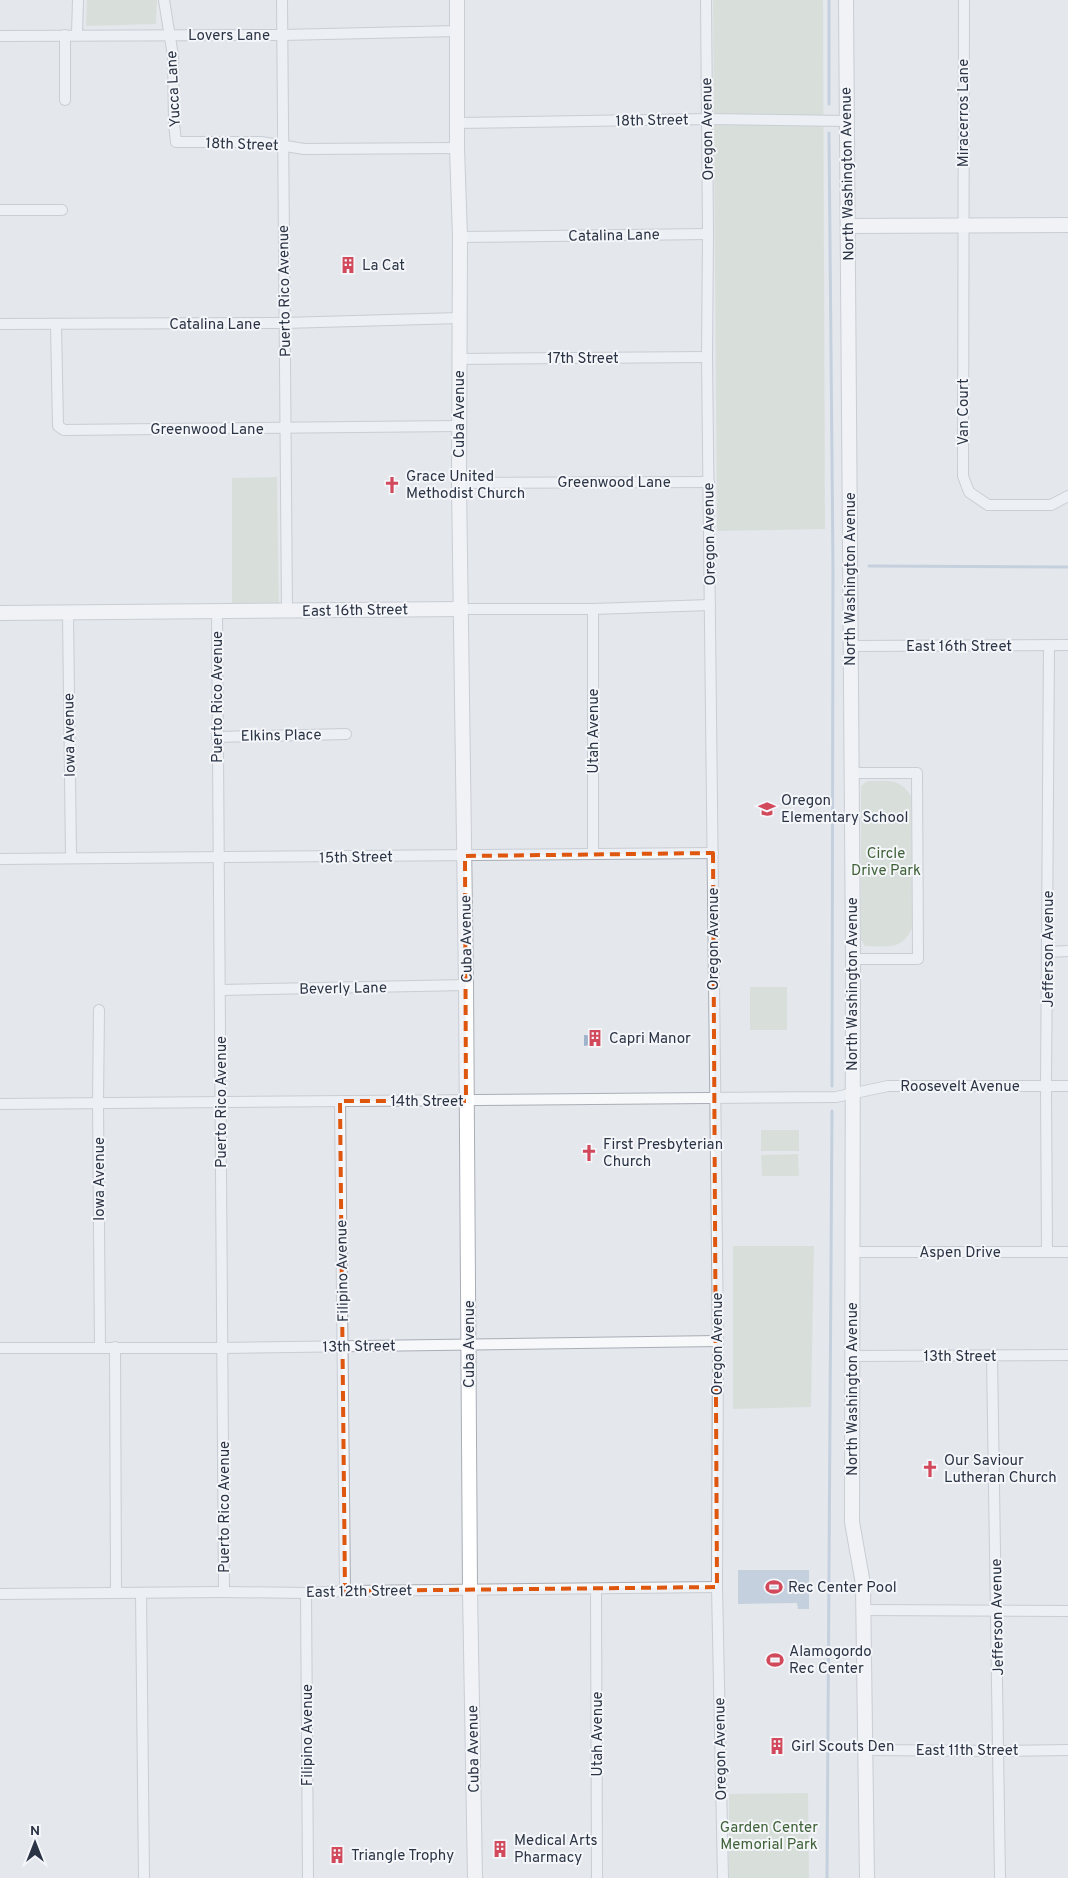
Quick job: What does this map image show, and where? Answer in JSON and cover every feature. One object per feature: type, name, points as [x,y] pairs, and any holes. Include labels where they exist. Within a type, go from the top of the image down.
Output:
[{"type":"street","points":[[77,34],[78,0]]},
{"type":"street","name":"Yucca Lane","points":[[164,0],[173,56],[176,142]]},
{"type":"street","name":"Puerto Rico Avenue","points":[[282,0],[287,611]]},
{"type":"street","name":"Cuba Avenue","points":[[457,0],[457,148],[460,237],[459,483],[465,856],[470,1590],[475,1878]]},
{"type":"street","name":"Oregon Avenue","points":[[706,0],[707,357],[718,1341],[717,1587],[723,1878]]},
{"type":"street","name":"North Washington Avenue","points":[[846,0],[853,959],[852,1522],[863,1584],[867,1878]]},
{"type":"street","name":"Miracerros Lane","points":[[963,225],[964,0]]},
{"type":"street","name":"Lovers Lane","points":[[0,36],[77,34],[170,36],[282,35],[458,31]]},
{"type":"street","points":[[65,35],[65,100]]},
{"type":"street","name":"18th Street","points":[[457,123],[707,119],[846,121]]},
{"type":"street","name":"18th Street","points":[[176,142],[261,142],[304,148],[457,148]]},
{"type":"street","points":[[0,210],[62,210]]},
{"type":"street","name":"Van Court","points":[[963,225],[963,476],[969,492],[988,504],[1051,505],[1068,496]]},
{"type":"street","points":[[848,226],[1068,225]]},
{"type":"street","name":"Catalina Lane","points":[[460,237],[708,234]]},
{"type":"street","name":"Catalina Lane","points":[[0,324],[284,323],[460,318]]},
{"type":"street","name":"Greenwood Lane","points":[[56,325],[58,426],[64,430],[459,426]]},
{"type":"street","name":"17th Street","points":[[459,359],[707,357]]},
{"type":"street","name":"Greenwood Lane","points":[[459,483],[709,482]]},
{"type":"street","name":"East 16th Street","points":[[0,613],[593,609],[710,605]]},
{"type":"street","name":"Utah Avenue","points":[[593,609],[593,854]]},
{"type":"street","name":"Iowa Avenue","points":[[68,613],[71,857]]},
{"type":"street","name":"Puerto Rico Avenue","points":[[217,613],[224,1592]]},
{"type":"street","name":"East 16th Street","points":[[850,646],[1068,645]]},
{"type":"street","name":"Jefferson Avenue","points":[[1047,1252],[1046,1087],[1049,646]]},
{"type":"street","name":"Elkins Place","points":[[217,737],[346,734]]},
{"type":"street","points":[[851,773],[917,773],[918,959],[853,959]]},
{"type":"street","name":"15th Street","points":[[0,859],[713,853]]},
{"type":"street","points":[[1048,952],[1068,951]]},
{"type":"street","name":"Beverly Lane","points":[[221,990],[466,985]]},
{"type":"street","name":"Iowa Avenue","points":[[99,1010],[100,1348]]},
{"type":"street","name":"Roosevelt Avenue","points":[[853,1094],[888,1086],[1068,1086]]},
{"type":"street","name":"14th Street","points":[[0,1104],[836,1097],[853,1094]]},
{"type":"street","name":"Filipino Avenue","points":[[340,1101],[345,1591]]},
{"type":"street","name":"Aspen Drive","points":[[852,1252],[1068,1252]]},
{"type":"street","name":"13th Street","points":[[0,1348],[223,1348],[718,1341]]},
{"type":"street","points":[[115,1347],[116,1593]]},
{"type":"street","name":"13th Street","points":[[852,1356],[1068,1355]]},
{"type":"street","name":"Jefferson Avenue","points":[[992,1356],[1000,1751],[1000,1878]]},
{"type":"street","name":"East 12th Street","points":[[0,1594],[306,1593],[717,1587]]},
{"type":"street","name":"Utah Avenue","points":[[596,1589],[597,1878]]},
{"type":"street","name":"Filipino Avenue","points":[[306,1593],[308,1878]]},
{"type":"street","points":[[141,1594],[144,1878]]},
{"type":"street","points":[[864,1610],[1068,1611]]},
{"type":"street","name":"East 11th Street","points":[[866,1750],[1068,1750]]},
{"type":"highlighted area","points":[[713,853],[717,1587],[345,1591],[340,1101],[466,1101],[465,856]]},
{"type":"green space","points":[[87,0],[157,0],[156,24],[86,26]]},
{"type":"green space","points":[[713,0],[823,0],[825,529],[717,531]]},
{"type":"green space","points":[[277,477],[279,603],[232,603],[232,478]]},
{"type":"green space","name":"Circle Drive Park","points":[[867,781],[892,781],[902,786],[911,796],[912,928],[904,941],[893,946],[865,946],[861,940],[861,786]]},
{"type":"green space","points":[[750,987],[787,987],[787,1030],[750,1030]]},
{"type":"green space","points":[[761,1130],[799,1130],[799,1151],[761,1151]]},
{"type":"green space","points":[[798,1154],[799,1176],[762,1176],[761,1155]]},
{"type":"green space","points":[[733,1246],[814,1246],[811,1407],[733,1409]]},
{"type":"green space","name":"Garden Center Memorial Park","points":[[808,1793],[809,1878],[729,1878],[729,1794]]},
{"type":"water","points":[[584,1035],[602,1036],[602,1043],[584,1046]]},
{"type":"water","name":"Rec Center Pool","points":[[738,1570],[809,1570],[809,1609],[798,1609],[797,1603],[738,1604]]},
{"type":"waterway","points":[[829,0],[829,104]]},
{"type":"waterway","points":[[829,133],[833,570],[832,1086]]},
{"type":"waterway","points":[[869,566],[1068,567]]},
{"type":"waterway","points":[[827,1878],[832,1111]]},
{"type":"place","name":"La Cat","points":[[348,265]]},
{"type":"place","name":"Grace United Methodist Church","points":[[392,485]]},
{"type":"place","name":"Oregon Elementary School","points":[[767,809]]},
{"type":"place","name":"Capri Manor","points":[[595,1038]]},
{"type":"place","name":"First Presbyterian Church","points":[[589,1153]]},
{"type":"place","name":"Our Saviour Lutheran Church","points":[[930,1469]]},
{"type":"place","name":"Rec Center Pool","points":[[774,1587]]},
{"type":"place","name":"Alamogordo Rec Center","points":[[775,1660]]},
{"type":"place","name":"Girl Scouts Den","points":[[777,1746]]},
{"type":"place","name":"Medical Arts Pharmacy","points":[[500,1849]]},
{"type":"place","name":"Triangle Trophy","points":[[337,1855]]}]
